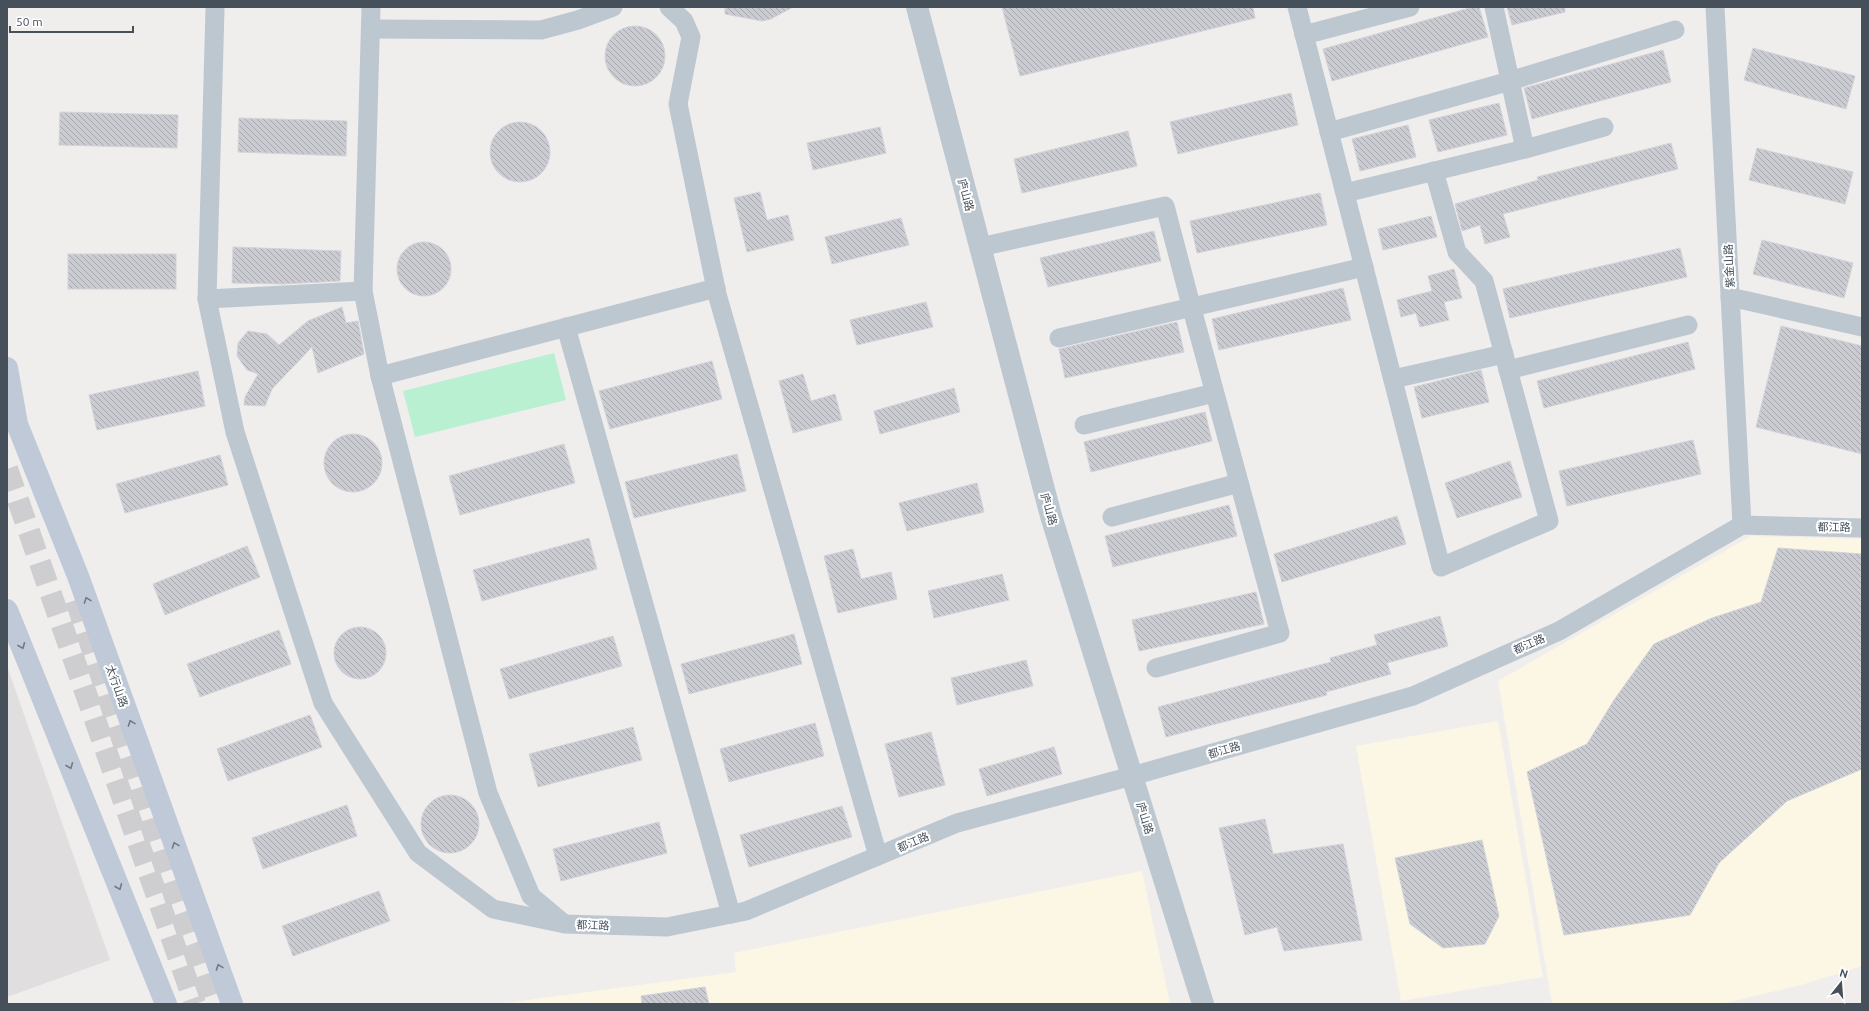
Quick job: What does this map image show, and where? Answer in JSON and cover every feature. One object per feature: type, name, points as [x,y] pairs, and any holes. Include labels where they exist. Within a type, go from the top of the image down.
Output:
[{"type":"main road","name":"太行山路","points":[[7,368],[17,424],[78,576],[232,1004]]},
{"type":"main road","points":[[7,610],[166,1004]]},
{"type":"street","points":[[371,7],[363,291],[380,376],[488,793],[531,896],[565,924]]},
{"type":"street","points":[[371,29],[541,30],[578,20],[613,7]]},
{"type":"street","points":[[669,7],[684,20],[691,37],[678,104],[716,288],[878,856]]},
{"type":"street","name":"庐山路","points":[[917,7],[1051,516],[1203,1004]]},
{"type":"street","points":[[1297,7],[1441,567],[1549,521],[1484,281],[1457,252],[1434,171]]},
{"type":"street","points":[[1304,35],[1410,7]]},
{"type":"street","points":[[1494,7],[1525,149]]},
{"type":"street","name":"紫金山路","points":[[1715,7],[1742,525]]},
{"type":"street","name":"都江路","points":[[215,9],[207,299],[235,432],[323,703],[418,853],[493,909],[565,924],[667,927],[746,911],[957,823],[1132,776],[1412,696],[1559,631],[1742,525],[1862,528]]},
{"type":"street","points":[[1329,132],[1510,81],[1675,30]]},
{"type":"street","points":[[1345,193],[1525,149],[1604,127]]},
{"type":"street","points":[[980,247],[1166,206],[1214,393],[1280,633],[1156,668]]},
{"type":"street","points":[[1059,338],[1364,267]]},
{"type":"street","points":[[380,376],[716,288]]},
{"type":"street","points":[[207,299],[363,291]]},
{"type":"street","points":[[1730,297],[1862,328]]},
{"type":"street","points":[[1393,379],[1506,362],[1688,325]]},
{"type":"street","points":[[566,327],[731,914]]},
{"type":"street","points":[[1084,425],[1214,393]]},
{"type":"street","points":[[1112,517],[1239,483]]},
{"type":"shaded area","points":[[1751,536],[1862,539],[1862,966],[1801,985],[1721,1004],[1552,1004],[1498,681]]},
{"type":"shaded area","points":[[7,666],[110,960],[7,997]]},
{"type":"shaded area","points":[[1498,721],[1543,977],[1401,1001],[1356,746]]},
{"type":"shaded area","points":[[1142,871],[1170,1004],[499,1004],[736,972],[734,953]]},
{"type":"green space","points":[[554,353],[566,400],[415,437],[403,391]]},
{"type":"building","points":[[725,7],[793,7],[771,19],[762,21],[725,14]]},
{"type":"building","points":[[1002,7],[1253,7],[1255,18],[1020,76]]},
{"type":"building","points":[[1473,7],[1479,7],[1488,37],[1332,81],[1323,49]]},
{"type":"building","points":[[1507,7],[1565,7],[1565,12],[1512,25]]},
{"type":"building","points":[[629,26],[641,26],[652,31],[660,39],[665,50],[663,68],[652,81],[641,86],[629,86],[618,81],[610,73],[605,62],[605,50],[610,39],[618,31]]},
{"type":"building","points":[[1753,48],[1855,76],[1846,109],[1744,80]]},
{"type":"building","points":[[1663,50],[1671,82],[1532,119],[1524,88]]},
{"type":"building","points":[[1291,93],[1298,125],[1178,154],[1170,122]]},
{"type":"building","points":[[1499,103],[1507,135],[1438,152],[1429,120]]},
{"type":"building","points":[[60,112],[178,115],[177,148],[59,145]]},
{"type":"building","points":[[239,118],[347,121],[346,156],[238,152]]},
{"type":"building","points":[[520,122],[536,127],[541,131],[545,136],[550,152],[545,168],[541,173],[536,177],[520,182],[504,177],[499,173],[495,168],[490,152],[495,136],[499,131],[504,127]]},
{"type":"building","points":[[1408,125],[1416,157],[1360,171],[1352,139]]},
{"type":"building","points":[[880,127],[886,153],[813,170],[807,143]]},
{"type":"building","points":[[1128,131],[1137,166],[1022,193],[1014,159]]},
{"type":"building","points":[[1671,143],[1678,169],[1503,214],[1510,237],[1485,244],[1480,225],[1462,231],[1455,204],[1538,180],[1537,177]]},
{"type":"building","points":[[1757,148],[1853,172],[1845,204],[1749,180]]},
{"type":"building","points":[[760,192],[767,220],[788,215],[794,240],[747,252],[734,198]]},
{"type":"building","points":[[1320,193],[1327,225],[1197,253],[1190,221]]},
{"type":"building","points":[[1431,216],[1437,237],[1383,250],[1378,229]]},
{"type":"building","points":[[901,218],[909,245],[832,264],[825,237]]},
{"type":"building","points":[[1154,231],[1161,261],[1048,287],[1040,258]]},
{"type":"building","points":[[1762,240],[1853,263],[1844,298],[1753,274]]},
{"type":"building","points":[[419,242],[429,242],[439,246],[447,254],[451,264],[451,274],[447,284],[439,292],[429,296],[419,296],[409,292],[401,284],[397,274],[397,264],[401,254],[409,246]]},
{"type":"building","points":[[233,247],[341,251],[340,281],[283,284],[232,283]]},
{"type":"building","points":[[1680,248],[1687,277],[1510,318],[1503,289]]},
{"type":"building","points":[[68,254],[176,254],[176,289],[68,289]]},
{"type":"building","points":[[1454,269],[1462,298],[1444,302],[1449,320],[1420,327],[1416,313],[1401,317],[1397,300],[1432,291],[1428,276]]},
{"type":"building","points":[[1343,288],[1351,320],[1219,350],[1212,319]]},
{"type":"building","points":[[926,302],[933,327],[857,345],[850,320]]},
{"type":"building","points":[[342,307],[346,323],[358,321],[364,354],[318,373],[312,347],[272,389],[265,406],[244,405],[245,397],[258,374],[247,370],[237,356],[238,343],[248,331],[267,334],[279,345],[308,321]]},
{"type":"building","points":[[1177,322],[1184,352],[1065,378],[1059,349]]},
{"type":"building","points":[[1781,326],[1862,346],[1862,454],[1756,427]]},
{"type":"building","points":[[1688,342],[1695,369],[1544,408],[1537,381]]},
{"type":"building","points":[[712,361],[722,399],[610,429],[599,391]]},
{"type":"building","points":[[1481,370],[1489,402],[1422,418],[1414,387]]},
{"type":"building","points":[[198,371],[205,406],[97,430],[89,395]]},
{"type":"building","points":[[803,374],[811,401],[835,394],[842,420],[793,433],[779,381]]},
{"type":"building","points":[[954,388],[960,412],[880,434],[874,411]]},
{"type":"building","points":[[1205,412],[1212,441],[1091,472],[1084,442]]},
{"type":"building","points":[[347,434],[359,434],[374,442],[382,457],[382,469],[374,484],[359,492],[347,492],[332,484],[324,469],[324,457],[332,442]]},
{"type":"building","points":[[1693,440],[1701,474],[1567,506],[1559,471]]},
{"type":"building","points":[[564,444],[575,483],[460,515],[449,476]]},
{"type":"building","points":[[737,454],[746,491],[634,518],[625,482]]},
{"type":"building","points":[[220,455],[228,485],[125,513],[116,484]]},
{"type":"building","points":[[1510,461],[1522,497],[1457,518],[1445,483]]},
{"type":"building","points":[[977,483],[984,512],[907,531],[899,503]]},
{"type":"building","points":[[1229,505],[1237,536],[1113,567],[1105,536]]},
{"type":"building","points":[[1397,516],[1406,544],[1282,582],[1274,554]]},
{"type":"building","points":[[589,538],[597,569],[482,601],[473,570]]},
{"type":"building","points":[[247,546],[260,577],[165,615],[153,584]]},
{"type":"building","points":[[1778,548],[1862,554],[1862,769],[1787,801],[1719,863],[1690,915],[1564,935],[1527,772],[1587,744],[1614,700],[1654,644],[1712,618],[1761,602]]},
{"type":"building","points":[[853,549],[861,579],[891,572],[897,599],[838,613],[824,556]]},
{"type":"building","points":[[1002,574],[1009,600],[934,618],[928,591]]},
{"type":"building","points":[[1256,592],[1264,624],[1139,651],[1132,620]]},
{"type":"building","points":[[1440,616],[1448,646],[1387,663],[1391,674],[1326,692],[1327,695],[1166,737],[1158,707],[1331,662],[1330,658],[1377,645],[1374,635]]},
{"type":"building","points":[[360,627],[374,631],[382,639],[386,653],[382,667],[374,675],[360,679],[346,675],[338,667],[334,653],[338,639],[346,631]]},
{"type":"building","points":[[279,630],[291,664],[200,697],[187,664]]},
{"type":"building","points":[[794,634],[802,664],[689,694],[681,664]]},
{"type":"building","points":[[613,636],[622,666],[509,699],[500,669]]},
{"type":"building","points":[[1026,660],[1033,686],[957,705],[951,678]]},
{"type":"building","points":[[310,715],[322,747],[228,781],[217,749]]},
{"type":"building","points":[[815,723],[824,756],[729,782],[720,749]]},
{"type":"building","points":[[633,727],[642,760],[538,787],[529,754]]},
{"type":"building","points":[[931,732],[945,785],[899,797],[885,744]]},
{"type":"building","points":[[1054,747],[1062,774],[987,796],[979,769]]},
{"type":"building","points":[[450,795],[461,797],[474,808],[477,813],[479,824],[477,835],[466,848],[461,851],[450,853],[439,851],[426,840],[423,835],[421,824],[423,813],[434,800],[439,797]]},
{"type":"building","points":[[347,805],[357,836],[263,869],[252,838]]},
{"type":"building","points":[[842,806],[852,837],[749,867],[740,835]]},
{"type":"building","points":[[1265,819],[1273,854],[1343,844],[1362,940],[1284,951],[1277,927],[1245,935],[1219,828]]},
{"type":"building","points":[[659,822],[667,853],[561,881],[553,849]]},
{"type":"building","points":[[1482,840],[1499,916],[1485,944],[1443,948],[1410,924],[1395,858]]},
{"type":"building","points":[[379,891],[390,921],[293,956],[282,926]]},
{"type":"building","points":[[705,987],[709,1004],[642,1004],[641,996]]},
{"type":"tunnel","points":[[7,469],[195,1004]]},
{"type":"tunnel","points":[[76,600],[175,897],[213,1004]]}]
